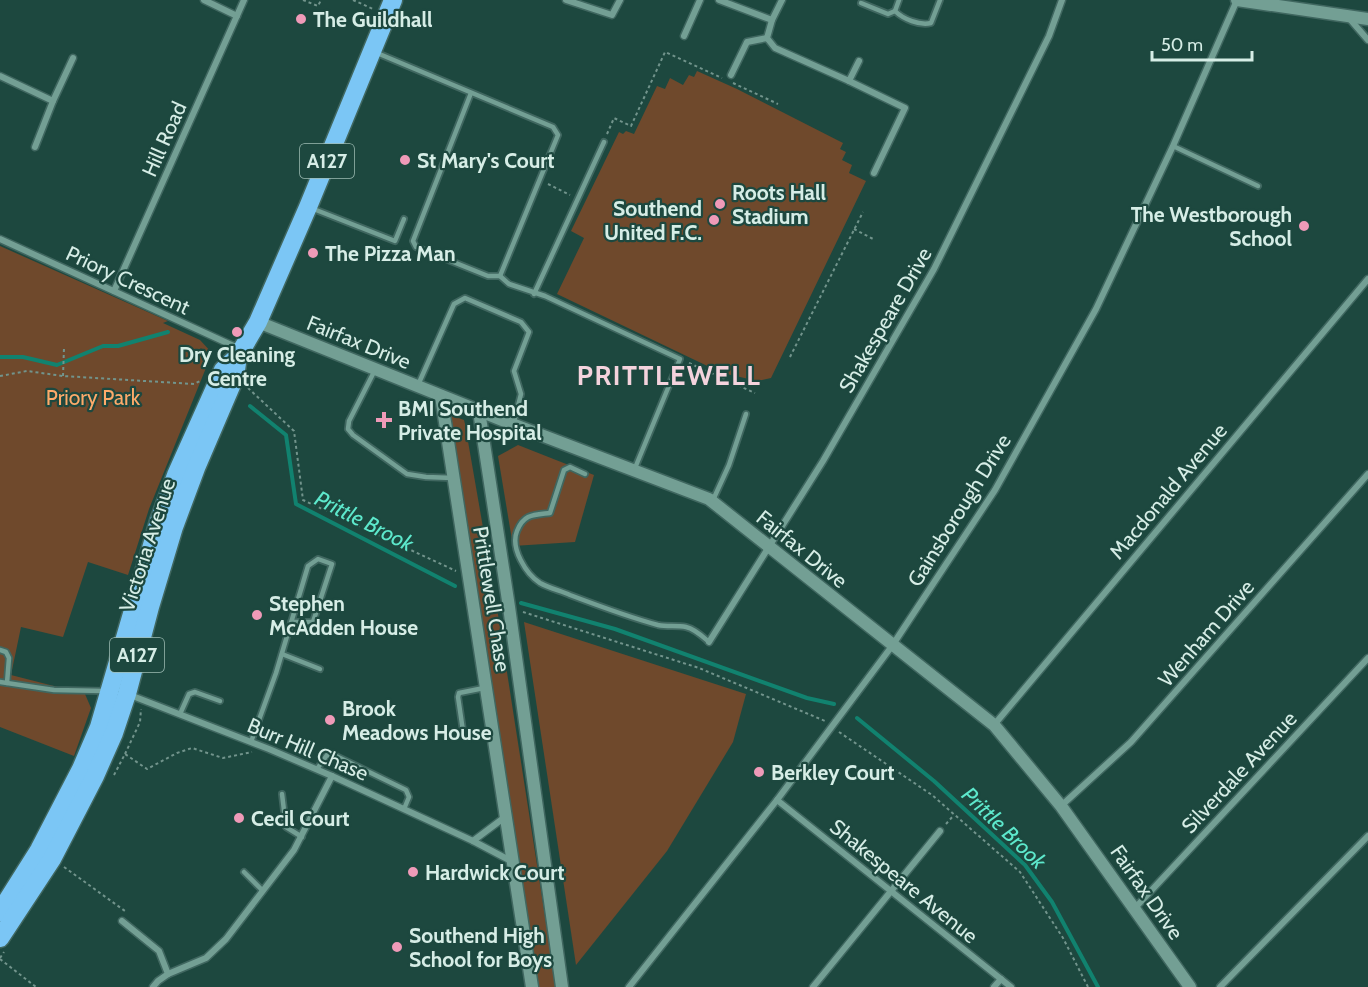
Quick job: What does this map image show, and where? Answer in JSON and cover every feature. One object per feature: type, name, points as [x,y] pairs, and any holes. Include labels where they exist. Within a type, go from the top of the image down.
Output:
[{"type":"highway","name":"Victoria Avenue","points":[[0,938],[52,859],[95,776],[114,733],[174,527],[229,373],[258,322],[393,0]]},
{"type":"highway","name":"Victoria Avenue","points":[[0,912],[62,808],[99,727],[126,695]]},
{"type":"street","points":[[204,0],[237,16]]},
{"type":"street","name":"Hill Road","points":[[114,291],[244,0]]},
{"type":"street","points":[[566,0],[612,15],[620,0]]},
{"type":"street","points":[[684,36],[700,0]]},
{"type":"street","points":[[719,0],[772,20]]},
{"type":"street","points":[[767,38],[772,20],[782,0]]},
{"type":"street","name":"Shakespeare Drive","points":[[709,642],[824,461],[934,269],[1049,36],[1062,0]]},
{"type":"street","points":[[1237,0],[1368,19]]},
{"type":"street","name":"Gainsborough Drive","points":[[629,987],[777,800],[892,646],[995,490],[1096,309],[1173,146],[1237,0]]},
{"type":"street","points":[[1348,16],[1368,40]]},
{"type":"street","points":[[731,75],[747,42],[767,38]]},
{"type":"street","points":[[767,38],[775,48],[905,108],[874,173]]},
{"type":"street","points":[[35,147],[73,58]]},
{"type":"street","points":[[849,81],[859,61]]},
{"type":"street","points":[[0,76],[53,101]]},
{"type":"street","name":"Priory Crescent","points":[[0,239],[114,291],[240,353]]},
{"type":"street","name":"Macdonald Avenue","points":[[994,725],[1368,279]]},
{"type":"street","name":"Fairfax Drive","points":[[258,322],[711,502],[994,725],[1061,806],[1190,987]]},
{"type":"street","name":"Prittlewell Chase","points":[[441,396],[532,987]]},
{"type":"street","name":"Prittlewell Chase","points":[[478,411],[509,607],[562,987]]},
{"type":"street","points":[[483,439],[489,430],[510,423]]},
{"type":"street","name":"Wenham Drive","points":[[1061,806],[1131,742],[1368,474]]},
{"type":"street","name":"Silverdale Avenue","points":[[1135,908],[1368,658]]},
{"type":"street","name":"Burr Hill Chase","points":[[126,695],[317,769],[513,861]]},
{"type":"street","points":[[153,987],[168,974],[197,963],[217,949],[294,850],[332,776]]},
{"type":"street","name":"Shakespeare Avenue","points":[[777,800],[1011,987]]},
{"type":"street","points":[[474,841],[505,816]]},
{"type":"street","points":[[813,987],[940,831]]},
{"type":"street","points":[[1220,987],[1368,836]]},
{"type":"street","points":[[122,921],[159,951],[168,974]]},
{"type":"street","points":[[994,987],[1001,979]]},
{"type":"lane","points":[[861,3],[888,14],[895,11],[899,0]]},
{"type":"lane","points":[[895,11],[898,15],[924,25],[931,23],[940,0]]},
{"type":"lane","points":[[372,51],[554,127],[558,135],[500,276]]},
{"type":"lane","points":[[471,93],[413,241],[416,247],[488,276],[500,276],[508,284],[544,296],[681,359],[634,470]]},
{"type":"lane","points":[[534,294],[603,142]]},
{"type":"lane","points":[[1173,146],[1258,186]]},
{"type":"lane","points":[[308,207],[394,241],[404,219]]},
{"type":"lane","points":[[418,386],[454,304],[465,298],[521,322],[529,332],[514,371],[522,394],[510,423]]},
{"type":"lane","points":[[375,369],[349,421],[348,429],[407,474],[453,478]]},
{"type":"lane","points":[[711,502],[729,465],[746,414]]},
{"type":"lane","points":[[585,474],[570,468],[564,470],[550,513],[529,515],[523,520],[514,542],[522,562],[540,583],[597,606],[660,626],[686,627],[709,642]]},
{"type":"lane","points":[[251,742],[282,654],[291,621],[308,566],[318,559],[332,564],[313,622],[291,621]]},
{"type":"lane","points":[[0,650],[6,651],[9,658],[7,683]]},
{"type":"lane","points":[[282,654],[320,669]]},
{"type":"lane","points":[[0,682],[54,690],[126,695]]},
{"type":"lane","points":[[486,687],[462,692],[458,697],[463,731],[470,736],[493,734]]},
{"type":"lane","points":[[180,714],[189,694],[195,692],[220,700]]},
{"type":"lane","points":[[317,769],[327,755],[336,756],[406,790],[409,797],[404,809]]},
{"type":"lane","points":[[282,794],[286,827],[302,837]]},
{"type":"lane","points":[[244,872],[262,891]]},
{"type":"path","points":[[303,0],[318,6],[321,0]]},
{"type":"path","points":[[353,0],[371,8]]},
{"type":"path","points":[[603,142],[614,118],[631,126],[665,52],[778,104]]},
{"type":"path","points":[[539,180],[578,199]]},
{"type":"path","points":[[789,357],[863,212]]},
{"type":"path","points":[[854,229],[875,240]]},
{"type":"path","points":[[63,376],[64,348]]},
{"type":"path","points":[[681,359],[755,393]]},
{"type":"path","points":[[0,376],[27,371],[63,376],[194,384],[229,373],[294,431],[303,500],[482,584],[496,602],[699,668],[825,722],[932,795],[1020,872],[1063,938],[1088,987]]},
{"type":"path","points":[[109,784],[140,722],[126,695]]},
{"type":"path","points":[[125,754],[147,770],[177,753],[192,748],[223,758],[269,749]]},
{"type":"path","points":[[52,859],[128,912],[122,921]]},
{"type":"path","points":[[0,959],[36,987]]},
{"type":"green space","name":"Roots Hall Stadium","points":[[697,71],[843,143],[840,149],[846,152],[842,160],[852,165],[849,173],[866,181],[771,378],[758,381],[722,373],[557,294],[584,238],[571,231],[619,132],[623,134],[626,131],[634,134],[657,86],[665,89],[670,78],[683,85],[689,75],[694,77]]},
{"type":"green space","name":"Priory Park","points":[[0,246],[168,321],[163,323],[200,340],[212,353],[149,509],[128,575],[88,562],[63,637],[21,627],[11,675],[85,694],[91,708],[74,756],[0,727]]},
{"type":"green space","points":[[453,416],[464,420],[465,424],[497,608],[556,987],[536,987],[447,417]]},
{"type":"green space","points":[[518,445],[594,475],[575,542],[513,546],[498,456]]},
{"type":"green space","points":[[524,622],[746,694],[733,742],[667,851],[576,965]]},
{"type":"waterway","name":"Prittle Brook","points":[[0,357],[23,357],[57,365],[103,346],[118,346],[168,332]]},
{"type":"waterway","name":"Prittle Brook","points":[[250,406],[286,435],[296,504],[455,586]]},
{"type":"waterway","name":"Prittle Brook","points":[[521,603],[615,629],[807,698],[834,704]]},
{"type":"waterway","name":"Prittle Brook","points":[[857,718],[934,781],[1025,865],[1052,902],[1098,987]]},
{"type":"place","name":"The Guildhall","points":[[301,19]]},
{"type":"place","name":"St Mary's Court","points":[[405,160]]},
{"type":"place","name":"Roots Hall Stadium","points":[[720,204]]},
{"type":"place","name":"Southend United F.C.","points":[[714,220]]},
{"type":"place","name":"The Westborough School","points":[[1304,226]]},
{"type":"place","name":"The Pizza Man","points":[[313,253]]},
{"type":"place","name":"Dry Cleaning Centre","points":[[237,332]]},
{"type":"place","name":"BMI Southend Private Hospital","points":[[384,420]]},
{"type":"place","name":"Stephen McAdden House","points":[[257,615]]},
{"type":"place","name":"Brook Meadows House","points":[[330,720]]},
{"type":"place","name":"Berkley Court","points":[[759,772]]},
{"type":"place","name":"Cecil Court","points":[[239,818]]},
{"type":"place","name":"Hardwick Court","points":[[413,872]]},
{"type":"place","name":"Southend High School for Boys","points":[[397,947]]},
{"type":"district","name":"PRITTLEWELL","points":[[669,375]]}]
